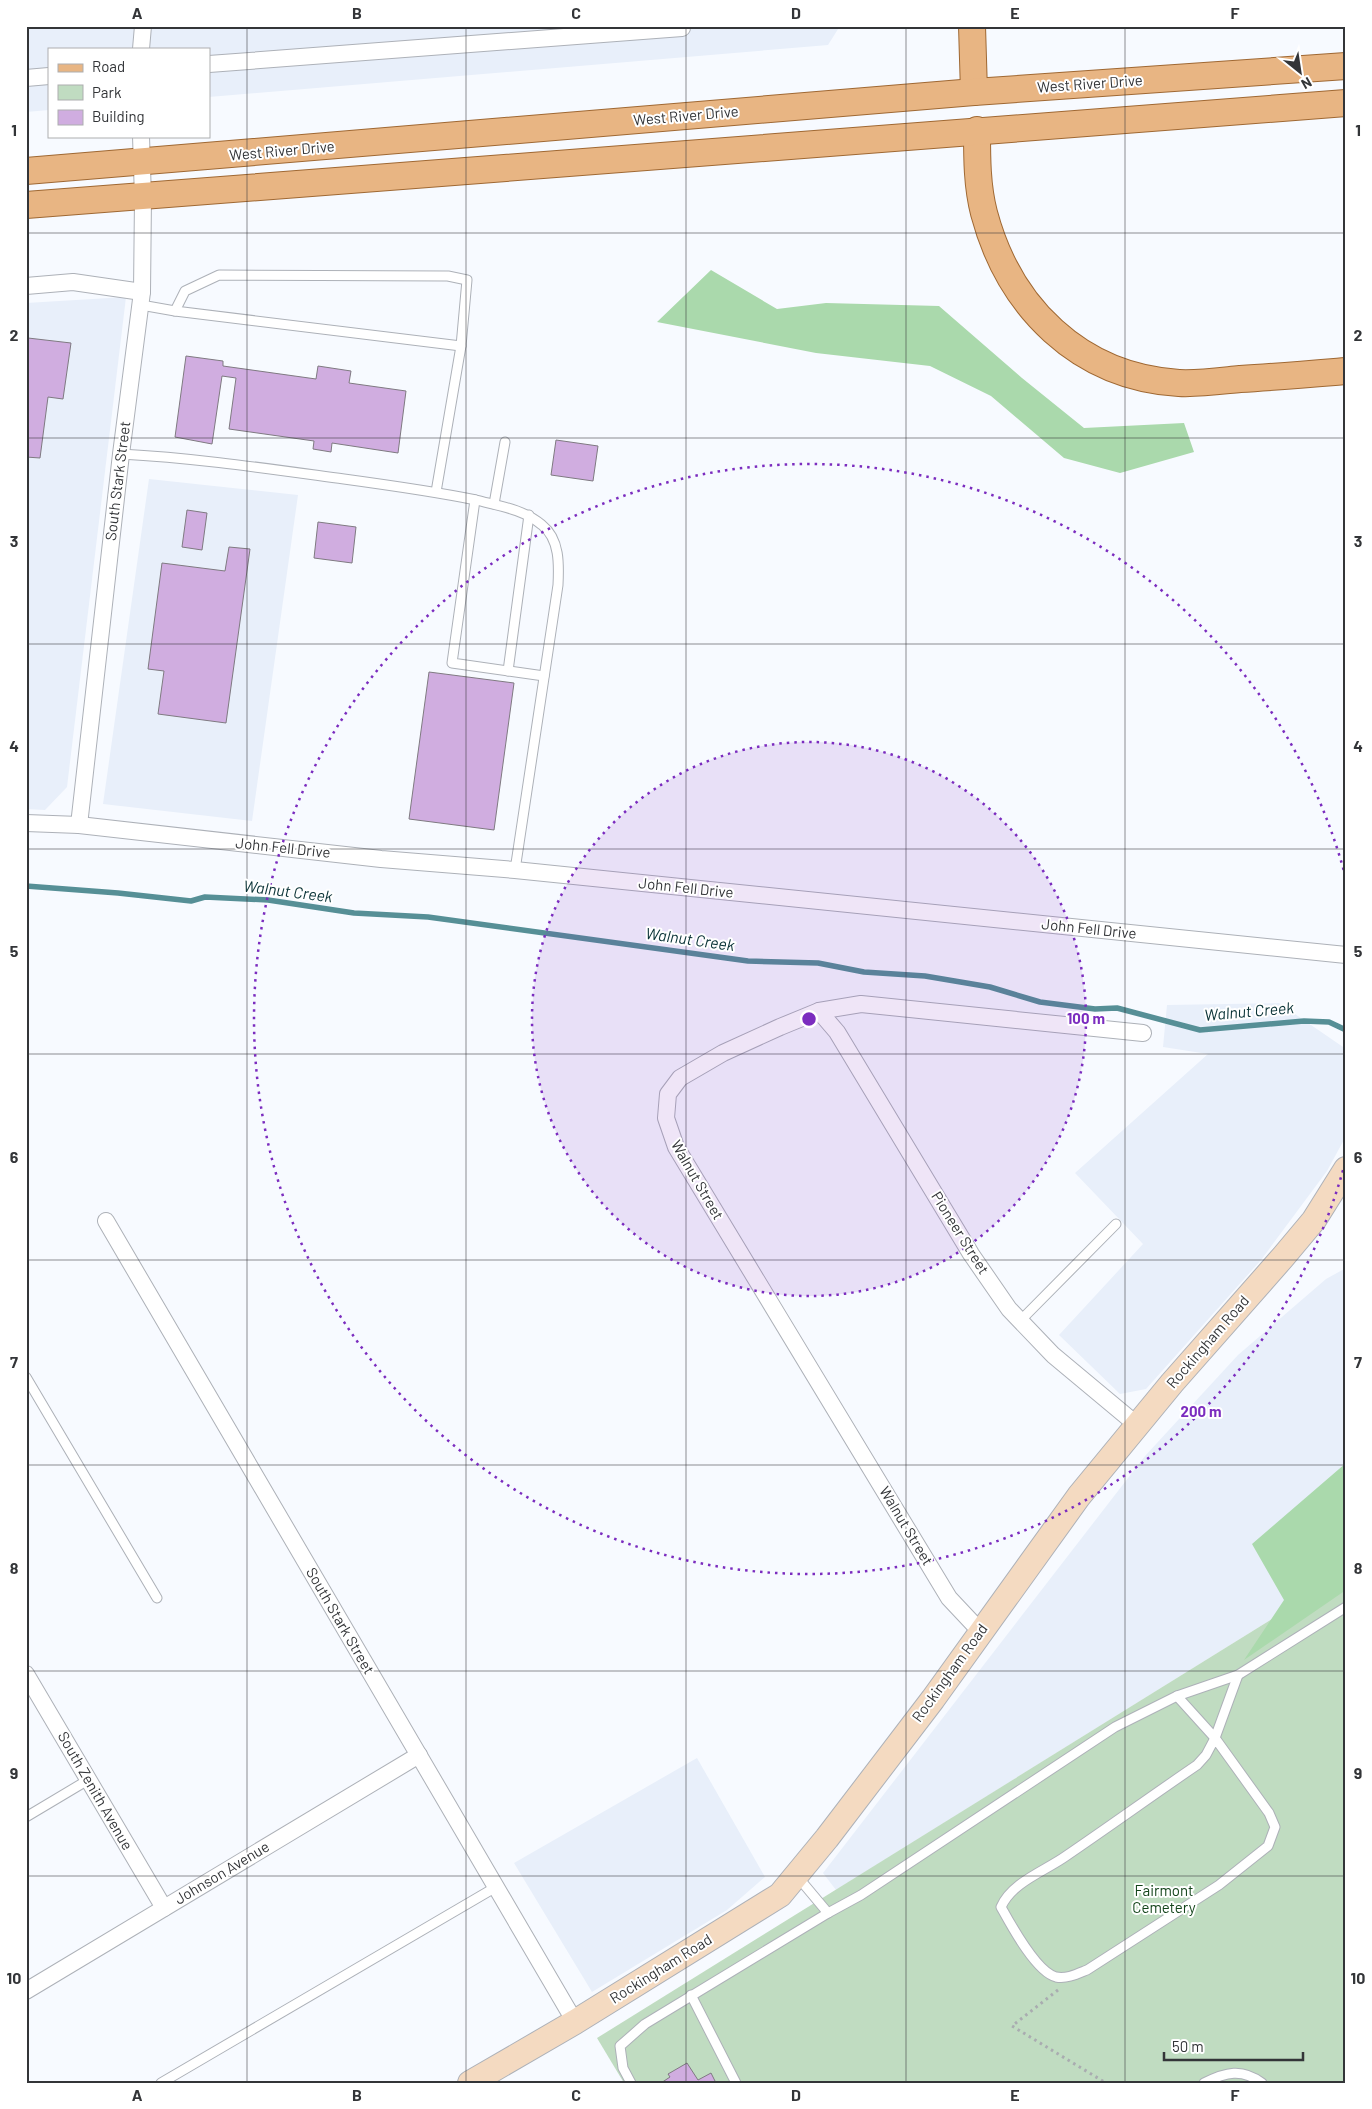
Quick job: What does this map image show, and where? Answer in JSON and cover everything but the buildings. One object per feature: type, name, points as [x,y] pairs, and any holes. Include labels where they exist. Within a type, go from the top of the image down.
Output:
[{"type":"main road","points":[[972,26],[974,92]]},
{"type":"main road","name":"West River Drive","points":[[26,171],[974,92],[1346,66]]},
{"type":"main road","points":[[26,205],[144,198],[977,130],[1346,103]]},
{"type":"main road","points":[[977,130],[978,172],[983,212],[994,245],[1013,281],[1037,316],[1067,344],[1103,365],[1142,378],[1179,383],[1346,371]]},
{"type":"street","points":[[141,48],[143,26]]},
{"type":"street","points":[[210,64],[682,28]]},
{"type":"street","points":[[26,78],[48,76]]},
{"type":"street","name":"South Stark Street","points":[[78,825],[121,454],[142,298],[144,198],[141,138]]},
{"type":"street","points":[[26,286],[73,282],[142,298]]},
{"type":"street","name":"John Fell Drive","points":[[26,823],[78,825],[381,859],[515,870],[1346,955]]},
{"type":"street","name":"Walnut Street","points":[[980,1632],[949,1598],[676,1147],[666,1118],[668,1094],[680,1078],[723,1053],[819,1011],[861,1004],[1143,1033]]},
{"type":"street","name":"Pioneer Street","points":[[819,1011],[837,1032],[971,1254],[1009,1309],[1053,1355],[1137,1424]]},
{"type":"street","name":"Rockingham Road","points":[[470,2083],[575,2022],[780,1895],[933,1698],[1079,1496],[1137,1424],[1284,1257],[1314,1220],[1346,1169]]},
{"type":"street","name":"South Stark Street","points":[[106,1221],[575,2022]]},
{"type":"street","name":"South Zenith Avenue","points":[[26,1674],[164,1908]]},
{"type":"street","name":"Johnson Avenue","points":[[26,1991],[418,1755]]},
{"type":"lane","points":[[175,311],[185,291],[219,275],[448,276],[467,280],[461,346],[436,492]]},
{"type":"lane","points":[[142,298],[175,311],[461,346]]},
{"type":"lane","points":[[494,504],[505,442]]},
{"type":"lane","points":[[121,454],[178,457],[436,492],[494,504],[529,515],[545,527],[554,540],[559,561],[558,585],[515,870]]},
{"type":"lane","points":[[475,500],[452,663],[544,676]]},
{"type":"lane","points":[[508,671],[529,515]]},
{"type":"lane","points":[[1020,1320],[1116,1224]]},
{"type":"lane","points":[[26,1377],[157,1598]]},
{"type":"lane","points":[[631,2083],[623,2068],[620,2046],[644,2024],[861,1895],[1116,1727],[1178,1696],[1238,1675],[1346,1607]]},
{"type":"lane","points":[[1178,1696],[1215,1738],[1269,1813],[1275,1827],[1268,1846],[1219,1885],[1087,1970],[1068,1977],[1056,1977],[1043,1970],[1001,1906],[1004,1899],[1021,1884],[1064,1858],[1197,1765],[1206,1755],[1215,1738],[1238,1675]]},
{"type":"lane","points":[[26,1817],[88,1780]]},
{"type":"lane","points":[[796,1875],[828,1913]]},
{"type":"lane","points":[[161,2083],[496,1887]]},
{"type":"lane","points":[[691,1996],[736,2083]]},
{"type":"lane","points":[[1204,2083],[1228,2073],[1250,2074],[1262,2083]]},
{"type":"path","points":[[1068,1977],[1057,1992],[1012,2026],[1106,2083]]},
{"type":"shaded area","points":[[26,26],[840,26],[828,45],[210,97],[210,48],[48,48],[48,110],[26,112]]},
{"type":"shaded area","points":[[126,297],[67,787],[45,810],[26,809],[26,303]]},
{"type":"shaded area","points":[[149,479],[298,495],[252,821],[103,804]]},
{"type":"shaded area","points":[[1279,1003],[1346,1049],[1346,1136],[1327,1171],[1261,1260],[1146,1389],[1120,1394],[1059,1335],[1143,1244],[1075,1173],[1208,1054],[1163,1047],[1167,1005]]},
{"type":"shaded area","points":[[1346,1268],[1346,1573],[836,1890],[823,1873],[1145,1456],[1238,1355],[1326,1279]]},
{"type":"shaded area","points":[[697,1758],[765,1877],[727,1910],[592,1992],[514,1863]]},
{"type":"green space","points":[[711,270],[777,309],[826,303],[939,306],[1022,378],[1084,428],[1184,423],[1194,452],[1120,473],[1064,458],[991,396],[930,366],[816,353],[657,322]]},
{"type":"green space","points":[[1346,1463],[1346,1590],[1244,1660],[1284,1600],[1252,1544]]},
{"type":"green space","name":"Fairmont Cemetery","points":[[1346,1573],[1346,2083],[624,2083],[597,2038]]},
{"type":"waterway","name":"Walnut Creek","points":[[26,886],[191,901],[205,897],[268,900],[354,913],[428,917],[748,961],[818,963],[864,972],[925,976],[990,987],[1040,1002],[1095,1009],[1117,1008],[1200,1030],[1304,1021],[1329,1022],[1346,1030]]}]
